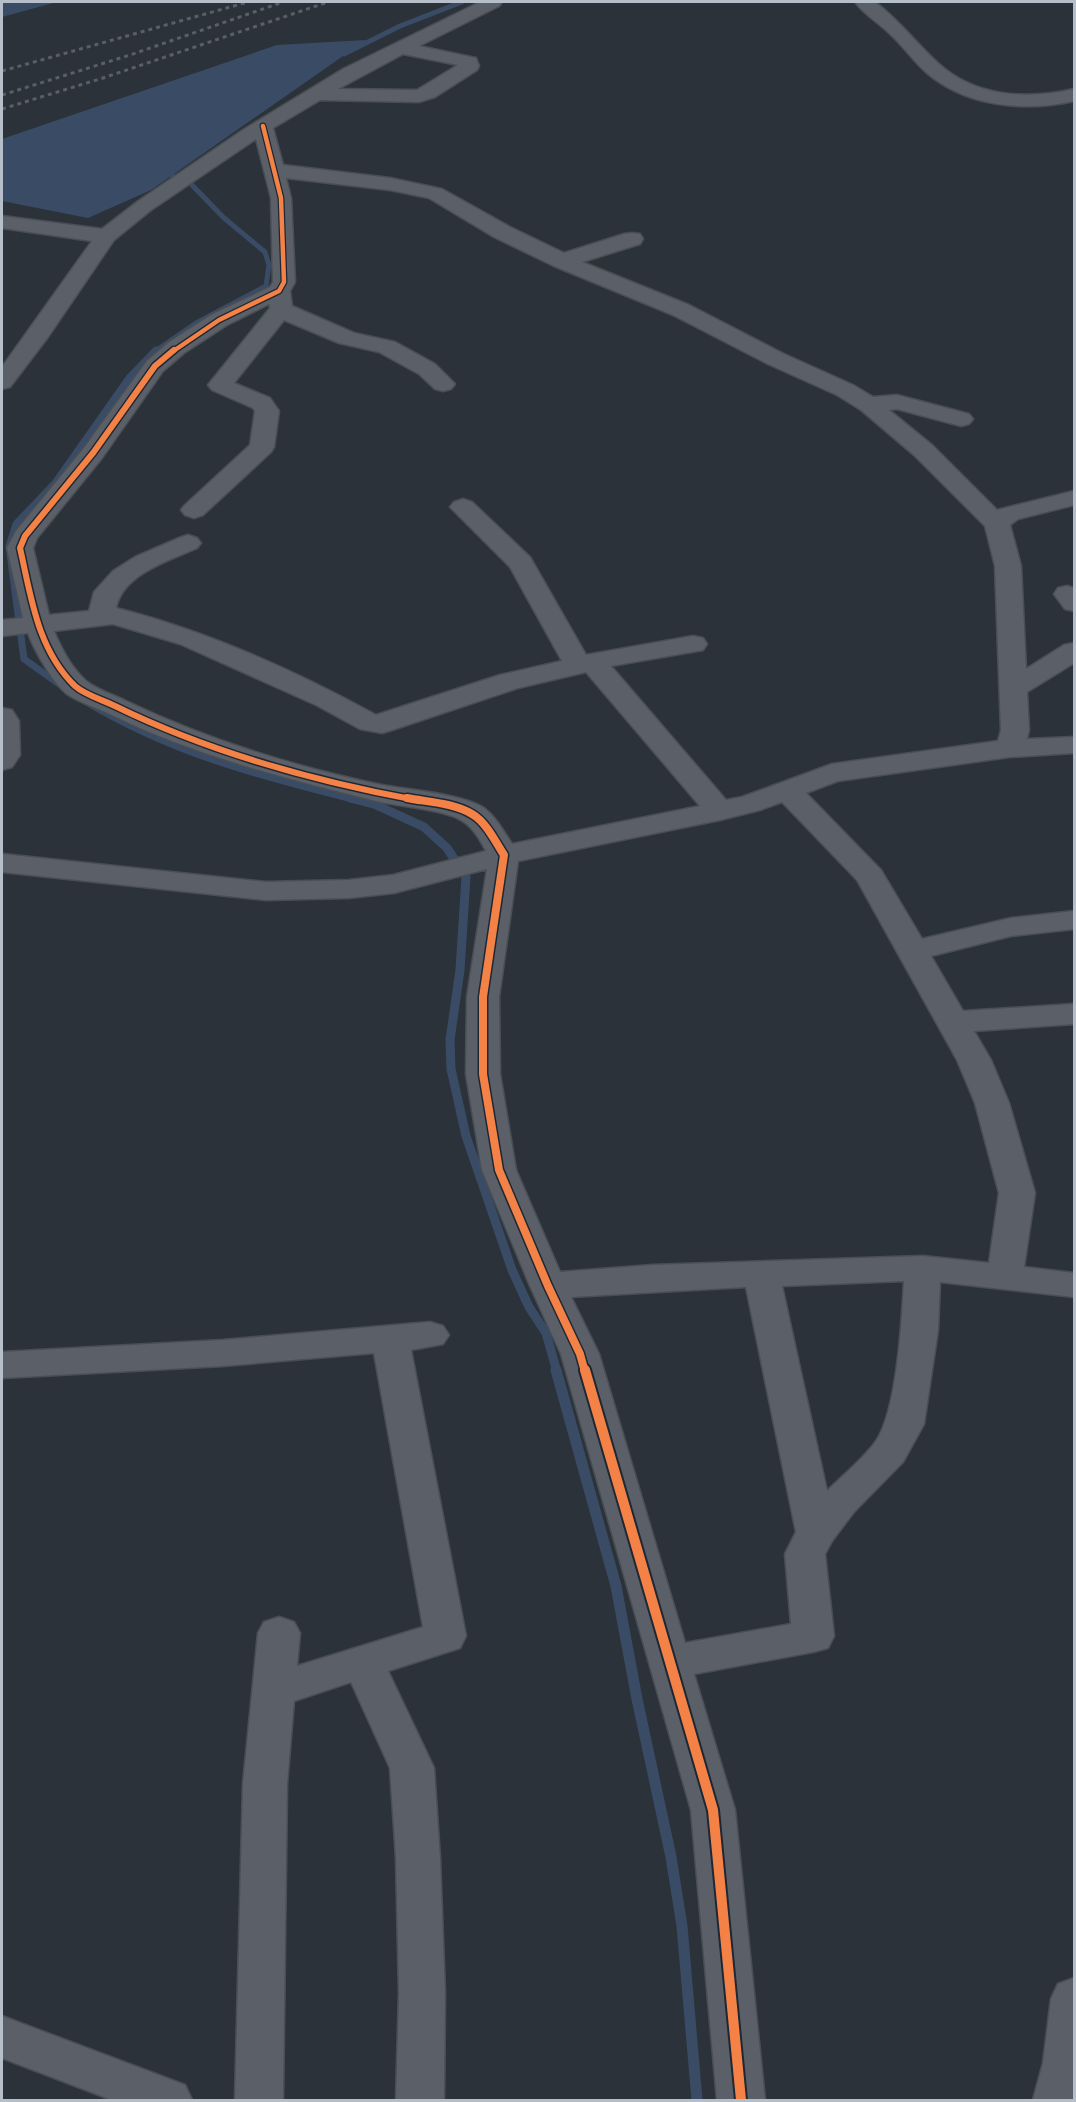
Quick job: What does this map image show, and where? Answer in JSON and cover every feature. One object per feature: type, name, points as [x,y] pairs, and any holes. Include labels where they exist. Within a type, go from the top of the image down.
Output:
[{"type":"street","points":[[2,382],[40,332],[106,236],[198,168],[263,126],[400,48],[493,2]]},
{"type":"street","points":[[864,2],[882,15],[933,69],[951,82],[981,94],[1012,99],[1041,101],[1074,95]]},
{"type":"street","points":[[316,94],[418,96],[428,93],[470,66],[469,62],[400,48]]},
{"type":"street","points":[[1012,99],[1063,115]]},
{"type":"street","points":[[194,510],[262,447],[267,411],[262,403],[220,385],[280,300],[284,282],[281,198],[263,126]]},
{"type":"street","points":[[274,170],[390,184],[435,193],[492,227],[562,261],[681,310],[776,359],[855,395],[868,405],[923,450],[966,495],[997,523],[1008,566],[1015,730],[1010,748]]},
{"type":"street","points":[[6,227],[106,236]]},
{"type":"street","points":[[562,261],[632,239]]},
{"type":"street","points":[[280,300],[294,317],[346,338],[387,347],[427,369],[443,384]]},
{"type":"street","points":[[280,300],[219,320],[176,348],[155,366],[93,453],[25,536],[20,548],[35,625],[48,651],[76,687],[99,699],[187,737],[278,767],[379,793],[450,806],[473,814],[486,827],[492,858],[483,997],[483,1074],[499,1170],[548,1286],[580,1354],[713,1810],[741,2100]]},
{"type":"street","points":[[868,405],[897,402],[962,419]]},
{"type":"street","points":[[997,523],[1009,513],[1074,498]]},
{"type":"street","points":[[463,507],[521,563],[585,663],[720,811]]},
{"type":"street","points":[[101,615],[107,592],[118,581],[151,560],[188,543]]},
{"type":"street","points":[[2,628],[101,615],[114,616],[190,638],[326,699],[370,723],[382,724],[504,682],[585,663],[693,644]]},
{"type":"street","points":[[1012,690],[1074,651]]},
{"type":"street","points":[[2,716],[5,721],[6,755],[2,761]]},
{"type":"street","points":[[1046,746],[1074,733]]},
{"type":"street","points":[[2,863],[266,891],[349,890],[394,884],[492,858],[750,804],[832,773],[1010,748],[1074,745]]},
{"type":"street","points":[[787,790],[870,876],[974,1060],[992,1103],[1017,1193],[1005,1277]]},
{"type":"street","points":[[913,951],[1011,927],[1074,920]]},
{"type":"street","points":[[952,1022],[1074,1014]]},
{"type":"street","points":[[548,1286],[652,1278],[923,1268],[1074,1285]]},
{"type":"street","points":[[670,1662],[813,1636],[806,1554],[816,1532],[840,1502],[889,1452],[905,1424],[920,1330],[923,1268]]},
{"type":"street","points":[[761,1274],[816,1532]]},
{"type":"street","points":[[2,1365],[224,1353],[430,1335]]},
{"type":"street","points":[[274,1690],[445,1636],[390,1339]]},
{"type":"street","points":[[259,2100],[266,1784],[279,1633]]},
{"type":"street","points":[[363,1662],[412,1768],[418,1858],[422,1993],[420,2100]]},
{"type":"street","points":[[1057,2100],[1062,2088],[1070,2046],[1074,1999]]},
{"type":"street","points":[[2,2037],[168,2100]]},
{"type":"water","points":[[2,2],[57,2],[2,17]]},
{"type":"water","points":[[366,40],[151,190],[88,218],[2,201],[2,139],[277,45]]},
{"type":"waterway","points":[[344,54],[400,26],[462,2]]},
{"type":"waterway","points":[[154,352],[196,323],[266,286],[269,265],[265,252],[224,218],[191,184],[164,172],[166,168]]},
{"type":"waterway","points":[[66,689],[24,659],[9,546],[16,524],[55,483],[129,378],[154,352]]},
{"type":"waterway","points":[[85,701],[117,719],[183,749],[251,772],[356,800]]},
{"type":"waterway","points":[[350,798],[374,804],[424,827],[447,848],[466,877],[460,970],[450,1040],[451,1069],[466,1136],[512,1270],[529,1307],[546,1333],[557,1372]]},
{"type":"waterway","points":[[556,1370],[616,1586],[637,1699],[671,1857],[682,1926],[697,2100]]},
{"type":"railway","points":[[2,71],[248,2]]},
{"type":"railway","points":[[2,95],[130,55],[283,2]]},
{"type":"railway","points":[[2,109],[103,78],[328,2]]},
{"type":"cycle path","points":[[263,126],[281,198],[284,282],[279,291],[219,320],[176,348],[155,366],[93,453],[25,536],[20,548],[38,624],[48,651],[76,687],[144,720],[187,737],[278,767],[379,793],[451,806],[473,814],[486,827],[504,855],[483,997],[483,1074],[499,1170],[548,1286],[580,1354],[713,1810],[741,2100]]}]
